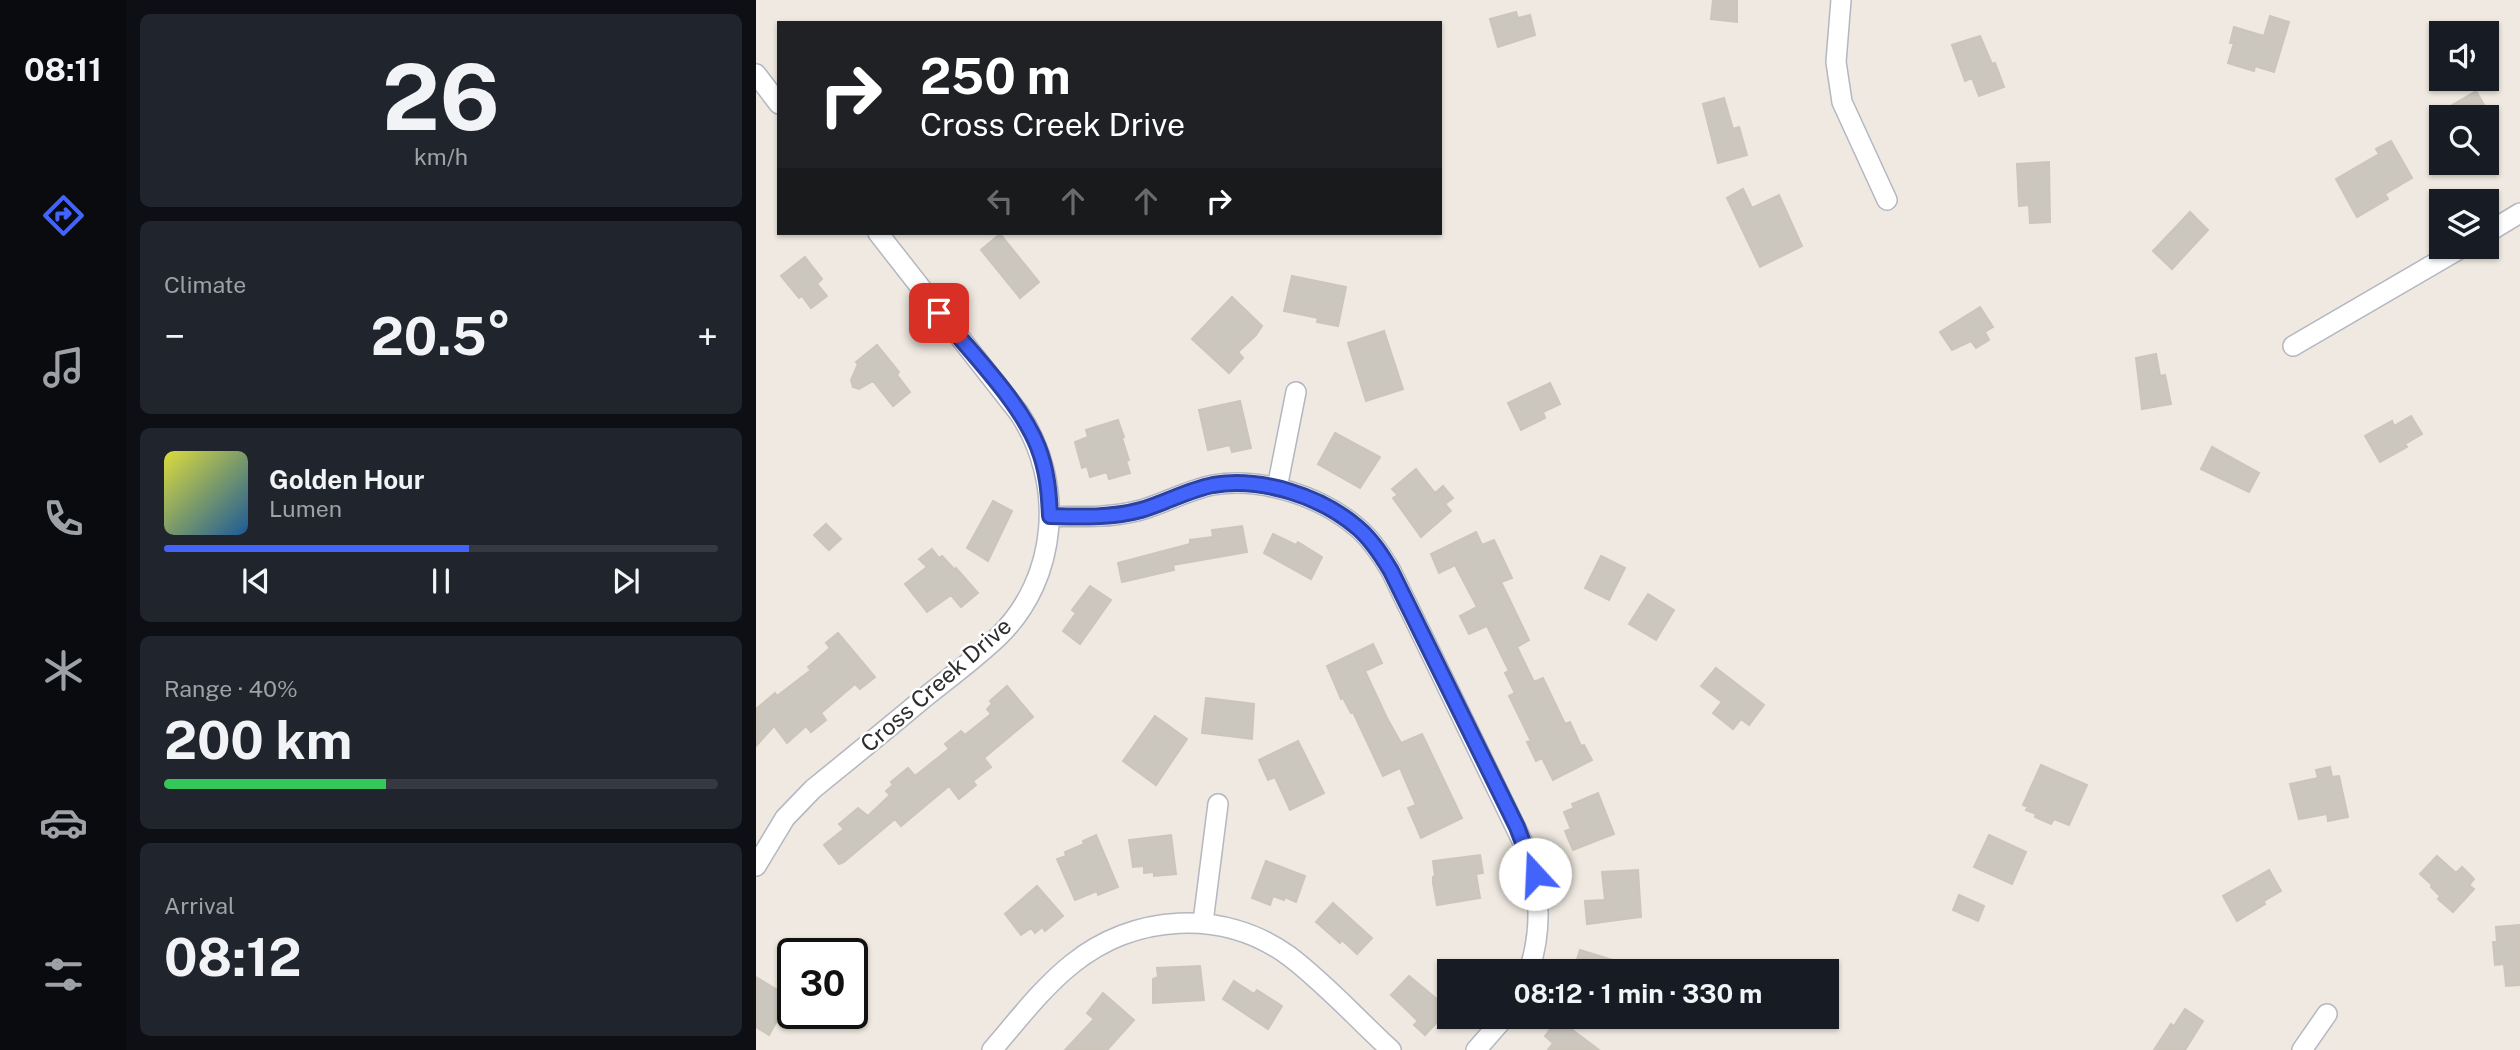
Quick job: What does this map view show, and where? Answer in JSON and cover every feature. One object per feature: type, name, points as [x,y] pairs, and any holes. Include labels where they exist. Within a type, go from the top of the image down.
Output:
[{"type":"street","points":[[1841,0],[1836,62],[1842,102],[1887,200]]},
{"type":"street","points":[[756,74],[777,101]]},
{"type":"street","points":[[2499,226],[2520,213]]},
{"type":"street","name":"Cross Creek Drive","points":[[756,866],[785,818],[806,796],[998,637],[1029,596],[1037,580],[1047,546],[1049,489],[1043,462],[1026,423],[880,235]]},
{"type":"street","points":[[2293,346],[2442,259]]},
{"type":"street","points":[[1277,488],[1296,392]]},
{"type":"street","points":[[1050,516],[1120,514],[1140,510],[1213,485],[1233,484],[1277,488],[1306,497],[1342,516],[1360,530],[1377,549],[1391,571],[1528,853],[1538,895],[1539,920],[1531,959]]},
{"type":"street","points":[[1203,922],[1218,804]]},
{"type":"street","points":[[992,1050],[1053,981],[1091,950],[1112,939],[1142,929],[1175,923],[1203,922],[1250,934],[1290,957],[1391,1050]]},
{"type":"street","points":[[2302,1050],[2327,1014]]},
{"type":"street","points":[[1476,1050],[1494,1029]]},
{"type":"building","points":[[1713,0],[1737,0],[1737,22],[1711,19]]},
{"type":"building","points":[[1516,12],[1518,18],[1530,15],[1535,35],[1498,47],[1490,19]]},
{"type":"building","points":[[2270,16],[2289,22],[2274,72],[2255,66],[2254,71],[2228,63],[2234,43],[2230,43],[2234,27],[2264,36]]},
{"type":"building","points":[[1980,36],[2004,87],[1979,96],[1972,78],[1965,81],[1952,45]]},
{"type":"building","points":[[2476,91],[2484,105],[2452,105]]},
{"type":"building","points":[[1724,98],[1733,129],[1739,127],[1747,155],[1718,163],[1703,104]]},
{"type":"building","points":[[2391,141],[2412,178],[2385,194],[2388,199],[2357,217],[2336,179],[2379,154],[2376,149]]},
{"type":"building","points":[[2049,162],[2050,222],[2030,223],[2029,205],[2019,206],[2017,164]]},
{"type":"building","points":[[1743,189],[1752,208],[1779,195],[1802,246],[1760,267],[1727,198]]},
{"type":"building","points":[[2190,212],[2208,230],[2172,269],[2153,251]]},
{"type":"building","points":[[1001,235],[1039,282],[1020,298],[981,250]]},
{"type":"building","points":[[805,257],[822,279],[817,284],[827,296],[811,308],[781,276]]},
{"type":"building","points":[[1292,276],[1346,287],[1338,326],[1317,322],[1318,318],[1284,311]]},
{"type":"building","points":[[1232,297],[1262,326],[1238,352],[1243,358],[1229,373],[1192,339]]},
{"type":"building","points":[[1980,307],[1993,327],[1985,332],[1989,340],[1976,348],[1971,341],[1952,350],[1940,332]]},
{"type":"building","points":[[1384,331],[1403,389],[1366,401],[1348,343]]},
{"type":"building","points":[[877,345],[899,372],[897,375],[910,392],[893,406],[873,381],[859,389],[853,387],[851,380],[858,364],[856,362]]},
{"type":"building","points":[[2156,354],[2160,376],[2165,375],[2171,404],[2142,409],[2136,358]]},
{"type":"building","points":[[1550,383],[1560,404],[1543,412],[1545,418],[1521,430],[1508,403]]},
{"type":"building","points":[[1240,401],[1251,448],[1232,452],[1230,445],[1208,450],[1199,410]]},
{"type":"building","points":[[2411,416],[2422,434],[2405,444],[2407,447],[2380,462],[2365,436],[2392,421],[2394,426]]},
{"type":"building","points":[[1118,420],[1130,473],[1109,479],[1107,472],[1090,477],[1087,466],[1082,468],[1075,442],[1088,437],[1086,430]]},
{"type":"building","points":[[1335,433],[1380,457],[1360,488],[1318,464]]},
{"type":"building","points":[[2212,447],[2259,473],[2249,492],[2201,469]]},
{"type":"building","points":[[1416,469],[1435,493],[1443,486],[1453,498],[1445,504],[1451,511],[1421,537],[1393,498],[1398,495],[1392,489]]},
{"type":"building","points":[[993,501],[1012,511],[988,561],[967,548]]},
{"type":"building","points":[[826,524],[841,539],[829,550],[814,535]]},
{"type":"building","points":[[1242,526],[1247,552],[1173,565],[1174,570],[1122,582],[1118,563],[1190,544],[1190,540],[1213,537],[1212,530]]},
{"type":"building","points":[[1476,532],[1482,545],[1494,540],[1512,578],[1501,582],[1529,640],[1517,647],[1534,682],[1543,678],[1565,724],[1570,722],[1581,746],[1584,745],[1592,760],[1553,780],[1542,758],[1536,761],[1527,742],[1531,741],[1509,696],[1515,693],[1505,673],[1509,671],[1487,626],[1469,634],[1460,616],[1477,607],[1455,565],[1439,573],[1431,554]]},
{"type":"building","points":[[1273,534],[1296,545],[1298,542],[1322,557],[1311,579],[1264,553]]},
{"type":"building","points":[[932,549],[939,558],[942,556],[955,570],[956,568],[978,593],[961,607],[951,595],[927,612],[905,584],[927,567],[919,559]]},
{"type":"building","points":[[1601,556],[1625,568],[1609,600],[1585,588]]},
{"type":"building","points":[[1090,586],[1111,600],[1080,644],[1063,631],[1076,613],[1072,610]]},
{"type":"building","points":[[1648,594],[1674,610],[1656,640],[1629,624]]},
{"type":"building","points":[[838,633],[875,677],[860,689],[855,684],[821,713],[826,720],[811,732],[806,726],[787,743],[774,726],[756,746],[756,709],[811,670],[808,667],[830,648],[826,643]]},
{"type":"building","points":[[1373,644],[1382,663],[1365,671],[1387,718],[1401,743],[1422,734],[1462,818],[1421,838],[1408,808],[1416,805],[1400,768],[1383,776],[1353,712],[1351,713],[1343,698],[1341,699],[1327,666]]},
{"type":"building","points":[[1716,668],[1764,705],[1749,725],[1741,719],[1733,729],[1713,713],[1722,702],[1701,686]]},
{"type":"building","points":[[1007,686],[1033,717],[984,758],[991,767],[973,781],[976,785],[959,799],[949,786],[901,826],[895,819],[839,864],[824,845],[844,829],[839,824],[858,808],[868,816],[890,795],[886,791],[893,785],[891,782],[908,768],[915,776],[949,749],[945,744],[961,731],[965,735],[991,714],[987,709],[992,704],[990,701]]},
{"type":"building","points":[[1206,698],[1254,704],[1252,739],[1202,733]]},
{"type":"building","points":[[1155,716],[1187,739],[1156,785],[1123,761]]},
{"type":"building","points":[[1298,741],[1324,793],[1290,810],[1275,777],[1268,780],[1259,760]]},
{"type":"building","points":[[2041,765],[2087,785],[2069,825],[2054,819],[2051,824],[2035,817],[2036,814],[2026,810],[2028,807],[2023,805]]},
{"type":"building","points":[[2330,767],[2332,777],[2339,776],[2348,817],[2328,821],[2327,814],[2299,819],[2290,784],[2318,778],[2316,770]]},
{"type":"building","points":[[1598,793],[1614,834],[1573,850],[1565,831],[1571,829],[1564,812],[1574,808],[1572,804]]},
{"type":"building","points":[[1096,835],[1118,887],[1098,895],[1097,891],[1075,900],[1057,859],[1066,856],[1065,852],[1084,844],[1083,841]]},
{"type":"building","points":[[1171,835],[1176,874],[1154,876],[1154,872],[1144,873],[1144,866],[1133,867],[1129,840]]},
{"type":"building","points":[[1989,835],[2026,852],[2012,884],[1974,867]]},
{"type":"building","points":[[1480,855],[1483,873],[1476,874],[1480,898],[1437,905],[1433,861]]},
{"type":"building","points":[[2437,856],[2456,873],[2462,867],[2474,879],[2469,885],[2474,889],[2453,912],[2438,899],[2440,896],[2420,874]]},
{"type":"building","points":[[1266,861],[1305,876],[1296,902],[1273,896],[1270,905],[1252,898]]},
{"type":"building","points":[[1638,870],[1641,917],[1587,924],[1585,901],[1605,900],[1602,872]]},
{"type":"building","points":[[2269,870],[2281,891],[2237,921],[2223,896]]},
{"type":"building","points":[[1037,886],[1063,916],[1045,931],[1042,927],[1035,933],[1031,928],[1021,935],[1005,914]]},
{"type":"building","points":[[1959,895],[1984,906],[1978,921],[1953,910]]},
{"type":"building","points":[[1333,903],[1372,938],[1357,954],[1316,922]]},
{"type":"building","points":[[2520,925],[2520,985],[2506,986],[2504,964],[2495,965],[2493,942],[2497,942],[2496,927]]},
{"type":"building","points":[[1580,950],[1609,959],[1577,959]]},
{"type":"building","points":[[1200,966],[1204,1000],[1153,1003],[1153,979],[1158,977],[1157,968]]},
{"type":"building","points":[[1409,976],[1437,999],[1437,1022],[1425,1035],[1414,1025],[1418,1021],[1391,995]]},
{"type":"building","points":[[756,977],[777,990],[777,1021],[769,1035],[756,1027]]},
{"type":"building","points":[[1234,981],[1254,994],[1257,990],[1282,1006],[1268,1029],[1223,999]]},
{"type":"building","points":[[1103,993],[1134,1020],[1107,1050],[1065,1050],[1094,1019],[1087,1013]]},
{"type":"building","points":[[2185,1009],[2203,1021],[2185,1050],[2154,1050],[2171,1024],[2174,1026]]},
{"type":"building","points":[[1550,1029],[1571,1029],[1599,1050],[1548,1050],[1553,1043],[1545,1036]]},
{"type":"route","points":[[939,313],[1026,423],[1043,462],[1049,489],[1050,516],[1120,514],[1162,503],[1197,489],[1233,484],[1277,488],[1306,497],[1326,505],[1360,530],[1377,549],[1391,571],[1517,827],[1535,874]]}]
